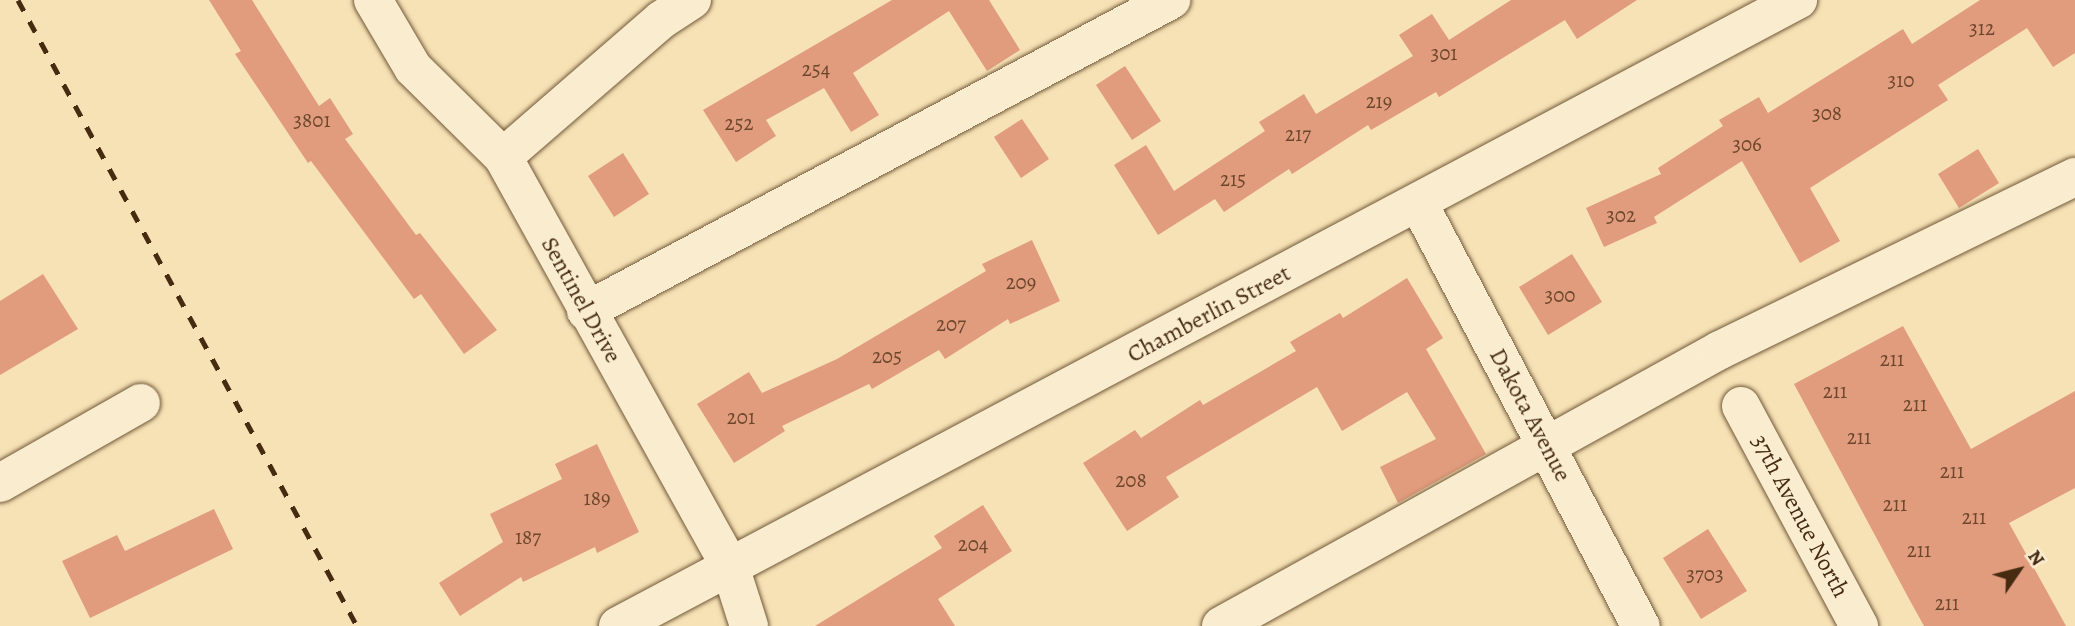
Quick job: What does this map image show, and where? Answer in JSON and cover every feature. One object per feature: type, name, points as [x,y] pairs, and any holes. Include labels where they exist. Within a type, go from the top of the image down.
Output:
[{"type":"street","name":"Sentinel Drive","points":[[373,0],[413,68],[503,157],[586,311],[730,566],[749,626]]},
{"type":"street","points":[[503,157],[655,10],[692,0]]},
{"type":"street","points":[[586,311],[1171,0]]},
{"type":"street","name":"Chamberlin Street","points":[[618,626],[1419,204],[1798,0]]},
{"type":"street","points":[[1221,626],[1720,350],[2075,177]]},
{"type":"street","name":"Dakota Avenue","points":[[1419,204],[1641,626]]},
{"type":"street","points":[[0,482],[141,403]]},
{"type":"street","name":"37th Avenue North","points":[[1741,406],[1858,626]]},
{"type":"building","points":[[209,0],[252,0],[319,106],[330,98],[353,134],[345,139],[416,235],[420,233],[497,330],[464,354],[421,294],[414,299],[311,161],[308,163],[235,54],[241,51]]},
{"type":"building","points":[[892,0],[989,0],[1020,50],[987,71],[949,11],[853,73],[879,115],[851,132],[824,88],[766,120],[776,136],[736,162],[703,110]]},
{"type":"building","points":[[1511,0],[1637,0],[1577,39],[1565,20],[1439,97],[1436,92],[1371,130],[1368,125],[1292,174],[1289,169],[1224,212],[1215,199],[1158,235],[1114,165],[1146,145],[1174,191],[1265,131],[1259,122],[1304,94],[1316,114],[1413,56],[1399,35],[1432,14],[1449,40]]},
{"type":"building","points":[[1980,0],[2075,0],[2075,53],[2053,67],[2027,28],[1938,85],[1948,100],[1810,188],[1840,241],[1800,263],[1742,161],[1654,217],[1657,223],[1604,247],[1586,208],[1661,174],[1658,168],[1723,126],[1719,120],[1759,97],[1768,113],[1903,29],[1912,44]]},
{"type":"building","points":[[1125,66],[1161,121],[1132,140],[1096,85]]},
{"type":"building","points":[[1022,119],[1049,159],[1021,178],[994,137]]},
{"type":"building","points":[[1978,149],[1999,183],[1959,208],[1938,174]]},
{"type":"building","points":[[623,153],[649,194],[614,217],[588,176]]},
{"type":"building","points":[[1032,240],[1060,301],[1010,324],[1008,319],[945,359],[939,350],[872,389],[869,384],[782,426],[785,431],[734,463],[697,404],[749,372],[762,393],[837,359],[986,271],[982,264]]},
{"type":"building","points":[[1572,254],[1602,302],[1548,335],[1519,287]]},
{"type":"building","points":[[43,274],[78,329],[0,375],[0,301]]},
{"type":"building","points":[[1407,278],[1443,338],[1426,349],[1486,454],[1398,503],[1380,467],[1436,439],[1407,392],[1342,431],[1317,387],[1166,477],[1179,497],[1127,531],[1083,463],[1135,430],[1141,438],[1200,400],[1203,405],[1296,351],[1290,342],[1340,313],[1343,318]]},
{"type":"building","points":[[1903,326],[1971,449],[2075,391],[2075,488],[2009,523],[2066,626],[1924,626],[1908,597],[1794,384]]},
{"type":"building","points":[[597,444],[639,532],[597,553],[595,547],[523,582],[521,577],[460,616],[439,583],[503,542],[490,514],[562,479],[555,464]]},
{"type":"building","points":[[983,505],[1012,551],[938,599],[955,626],[815,626],[942,548],[934,536]]},
{"type":"building","points":[[214,509],[233,549],[90,618],[62,561],[117,535],[125,551]]},
{"type":"building","points":[[1708,529],[1747,591],[1701,619],[1663,558]]},
{"type":"railway","points":[[18,0],[357,626]]}]
